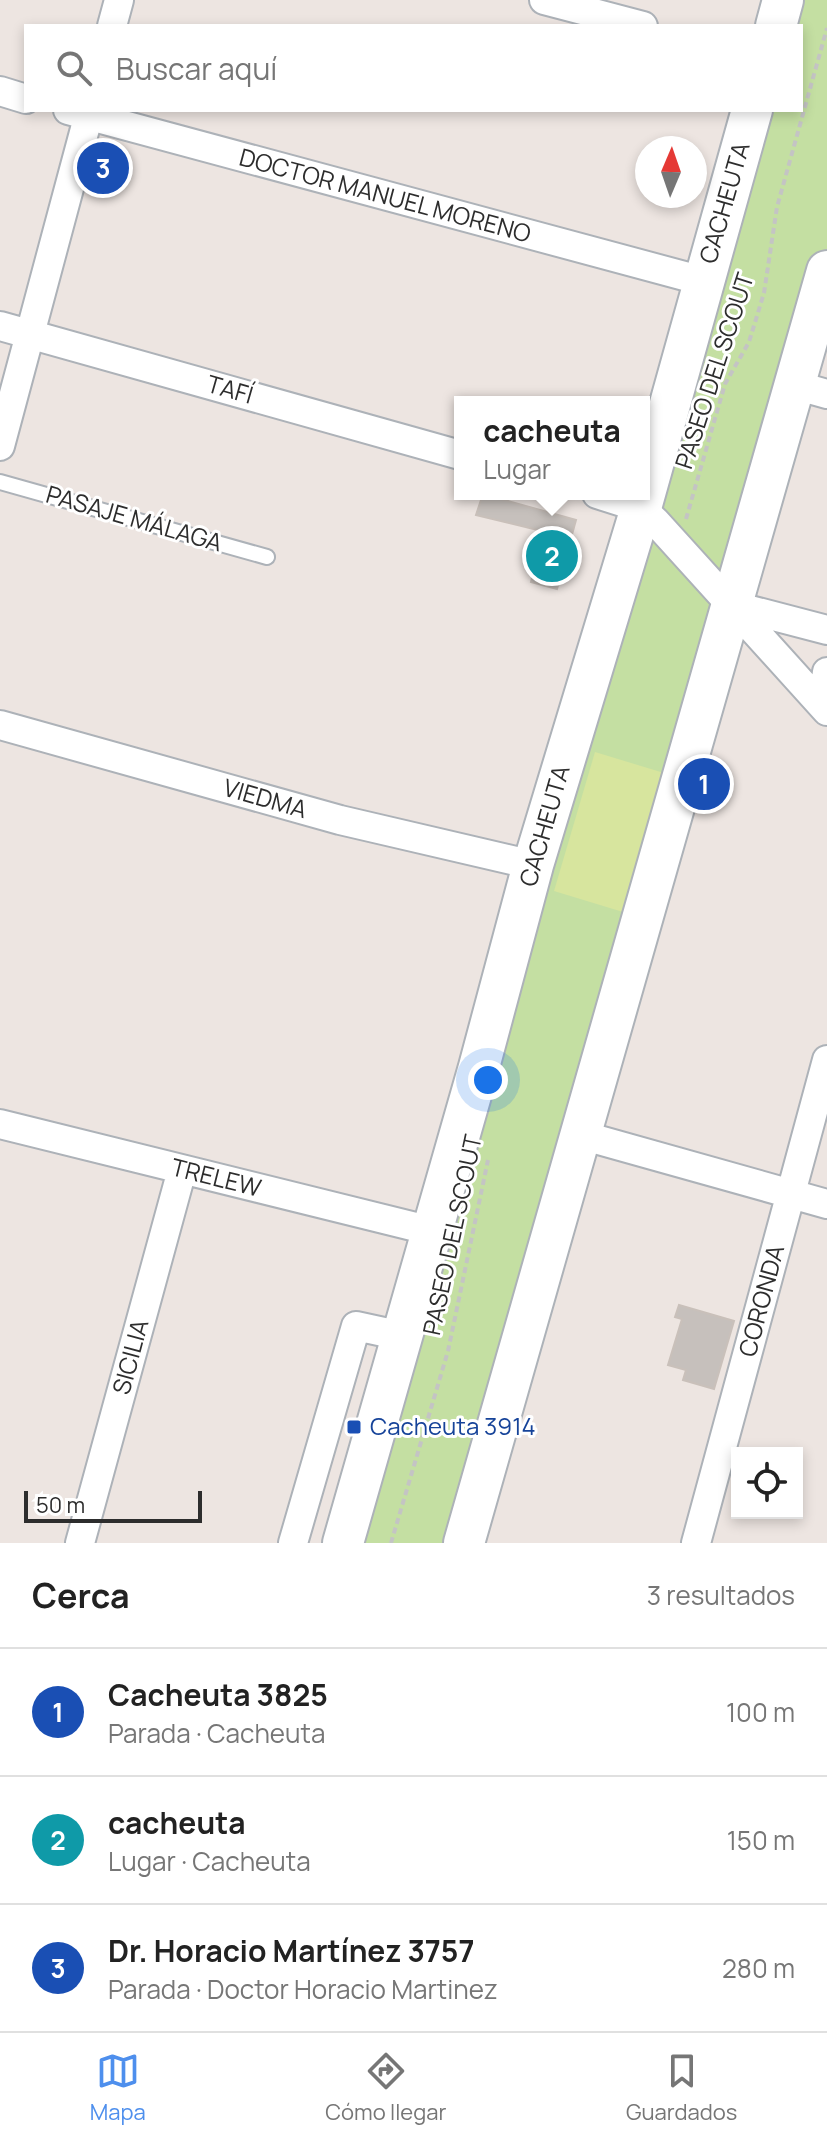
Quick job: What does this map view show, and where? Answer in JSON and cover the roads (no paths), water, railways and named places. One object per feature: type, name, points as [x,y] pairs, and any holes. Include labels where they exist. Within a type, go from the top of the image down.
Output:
[{"type":"street","points":[[113,24],[119,0]]},
{"type":"street","points":[[544,0],[635,24]]},
{"type":"street","points":[[777,24],[783,0]]},
{"type":"street","points":[[0,91],[24,98]]},
{"type":"street","points":[[0,446],[30,334],[82,112]]},
{"type":"street","name":"DOCTOR MANUEL MORENO","points":[[82,112],[703,281]]},
{"type":"street","name":"CACHEUTA","points":[[650,475],[751,112]]},
{"type":"street","points":[[464,1543],[731,605],[811,389],[827,271]]},
{"type":"street","name":"TAFÍ","points":[[0,326],[454,453]]},
{"type":"street","points":[[616,500],[641,508],[827,711]]},
{"type":"street","name":"CACHEUTA","points":[[343,1543],[533,865],[643,500]]},
{"type":"street","points":[[731,605],[827,630]]},
{"type":"street","points":[[827,672],[824,694],[827,704]]},
{"type":"street","name":"VIEDMA","points":[[0,725],[340,820],[533,865]]},
{"type":"street","name":"CORONDA","points":[[696,1543],[827,1060]]},
{"type":"street","name":"TRELEW","points":[[0,1124],[432,1231]]},
{"type":"street","points":[[581,1135],[827,1204]]},
{"type":"street","name":"SICILIA","points":[[80,1543],[182,1170]]},
{"type":"street","points":[[293,1543],[356,1326],[402,1336]]},
{"type":"lane","name":"PASAJE MÁLAGA","points":[[0,482],[267,557]]},
{"type":"place","name":"Dr. Horacio Martínez 3757","points":[[103,168]]},
{"type":"place","name":"cacheuta","points":[[552,556]]},
{"type":"place","name":"Cacheuta 3825","points":[[704,784]]},
{"type":"place","name":"Cacheuta 3914","points":[[354,1427]]}]
